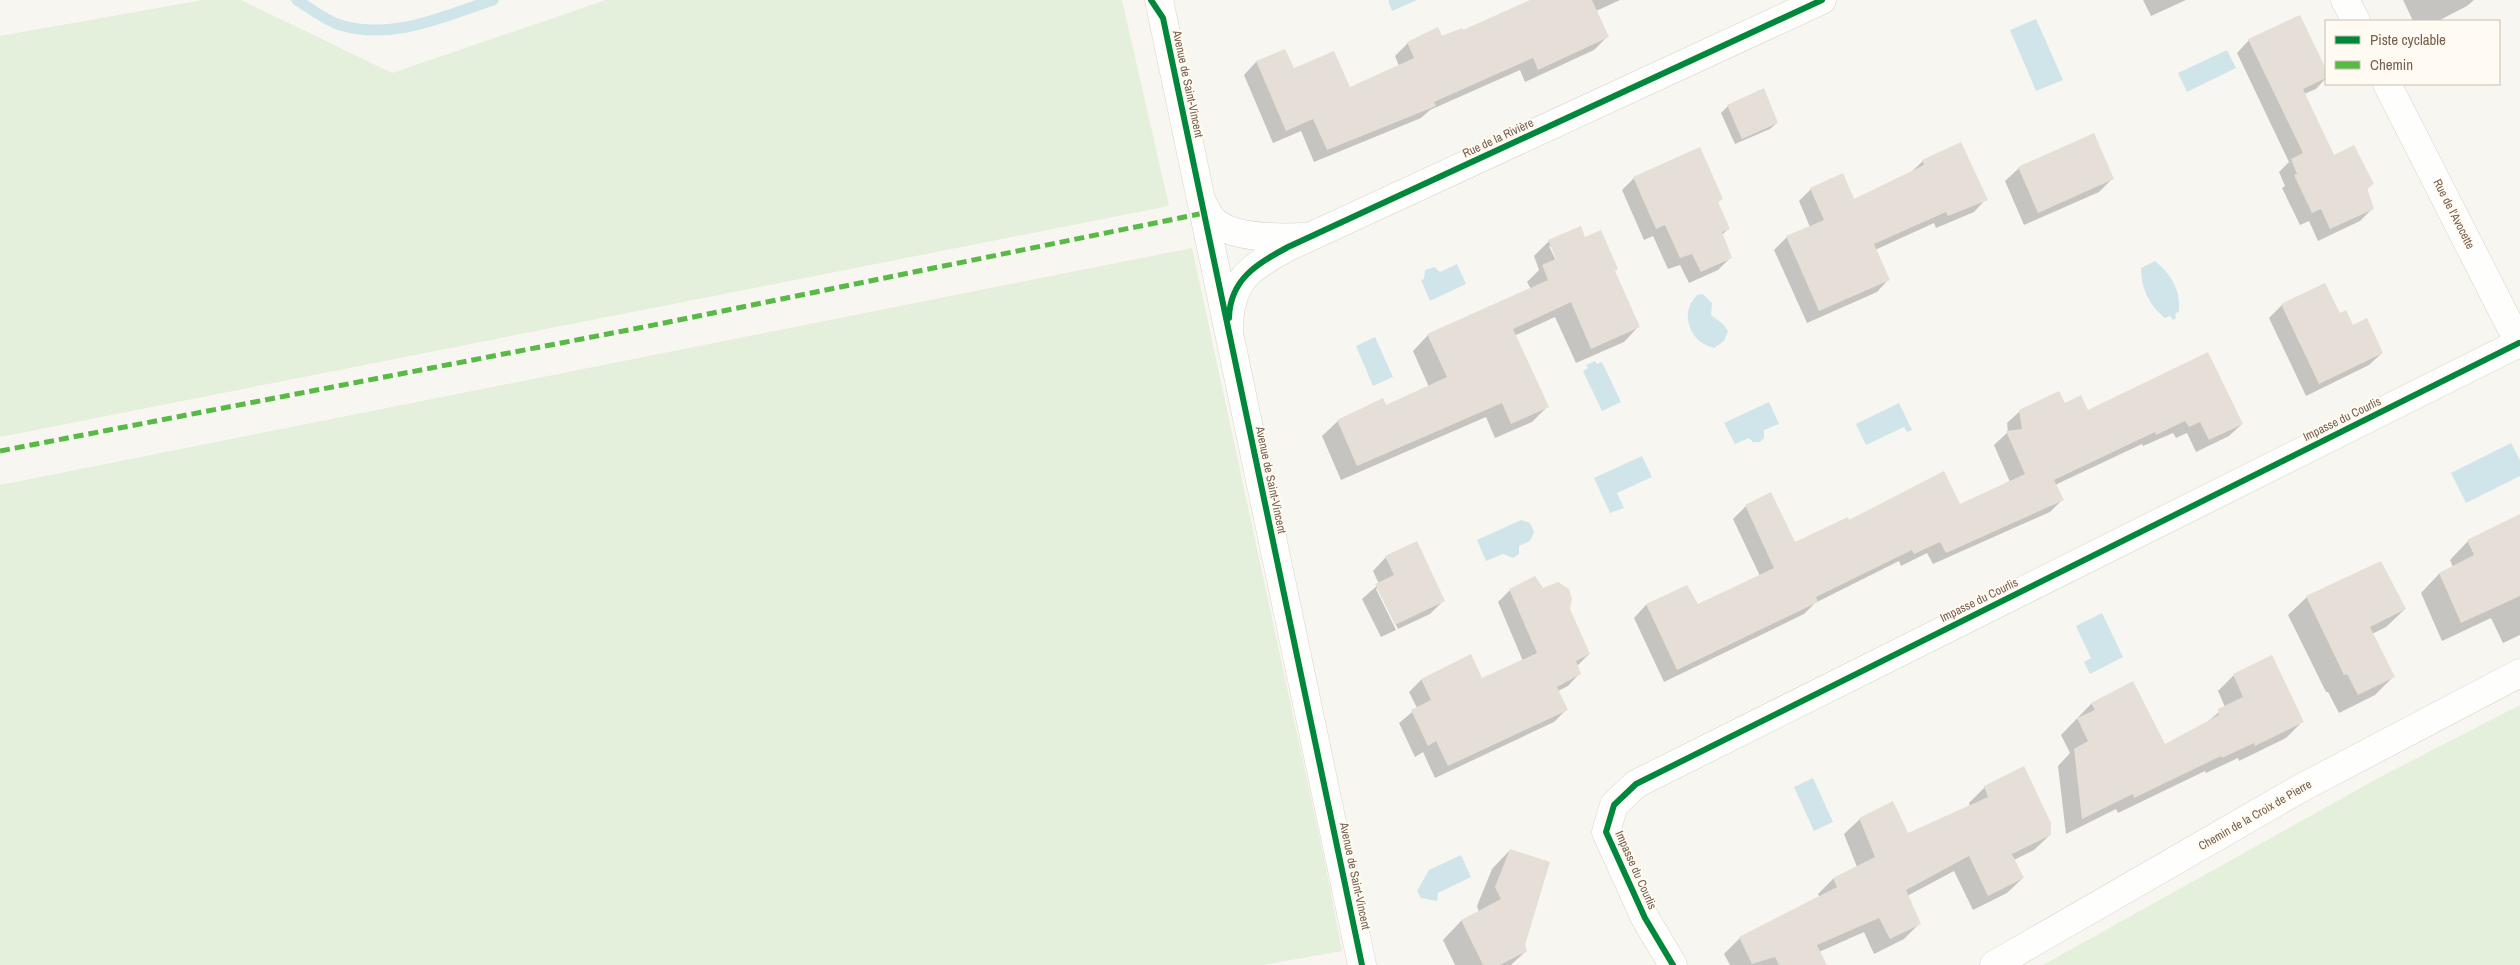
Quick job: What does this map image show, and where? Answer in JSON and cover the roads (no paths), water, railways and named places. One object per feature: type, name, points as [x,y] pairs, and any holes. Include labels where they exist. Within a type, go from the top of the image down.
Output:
[{"type":"street","name":"Avenue de Saint-Vincent","points":[[1159,0],[1362,965]]},
{"type":"street","name":"Rue de la Rivière","points":[[1229,335],[1229,307],[1240,280],[1263,261],[1310,237],[1822,0]]},
{"type":"street","points":[[2345,0],[2355,20]]},
{"type":"street","name":"Rue de l'Avocette","points":[[2388,85],[2520,344]]},
{"type":"street","name":"Rue de la Rivière","points":[[1202,202],[1213,220],[1237,232],[1276,238],[1310,237]]},
{"type":"street","name":"Impasse du Courlis","points":[[1673,965],[1645,918],[1606,832],[1614,804],[1636,784],[2520,344]]},
{"type":"street","name":"Chemin de la Croix de Pierre","points":[[1994,965],[2302,788],[2520,673]]},
{"type":"waterway","points":[[297,0],[340,25],[379,30],[418,24],[493,0]]}]
